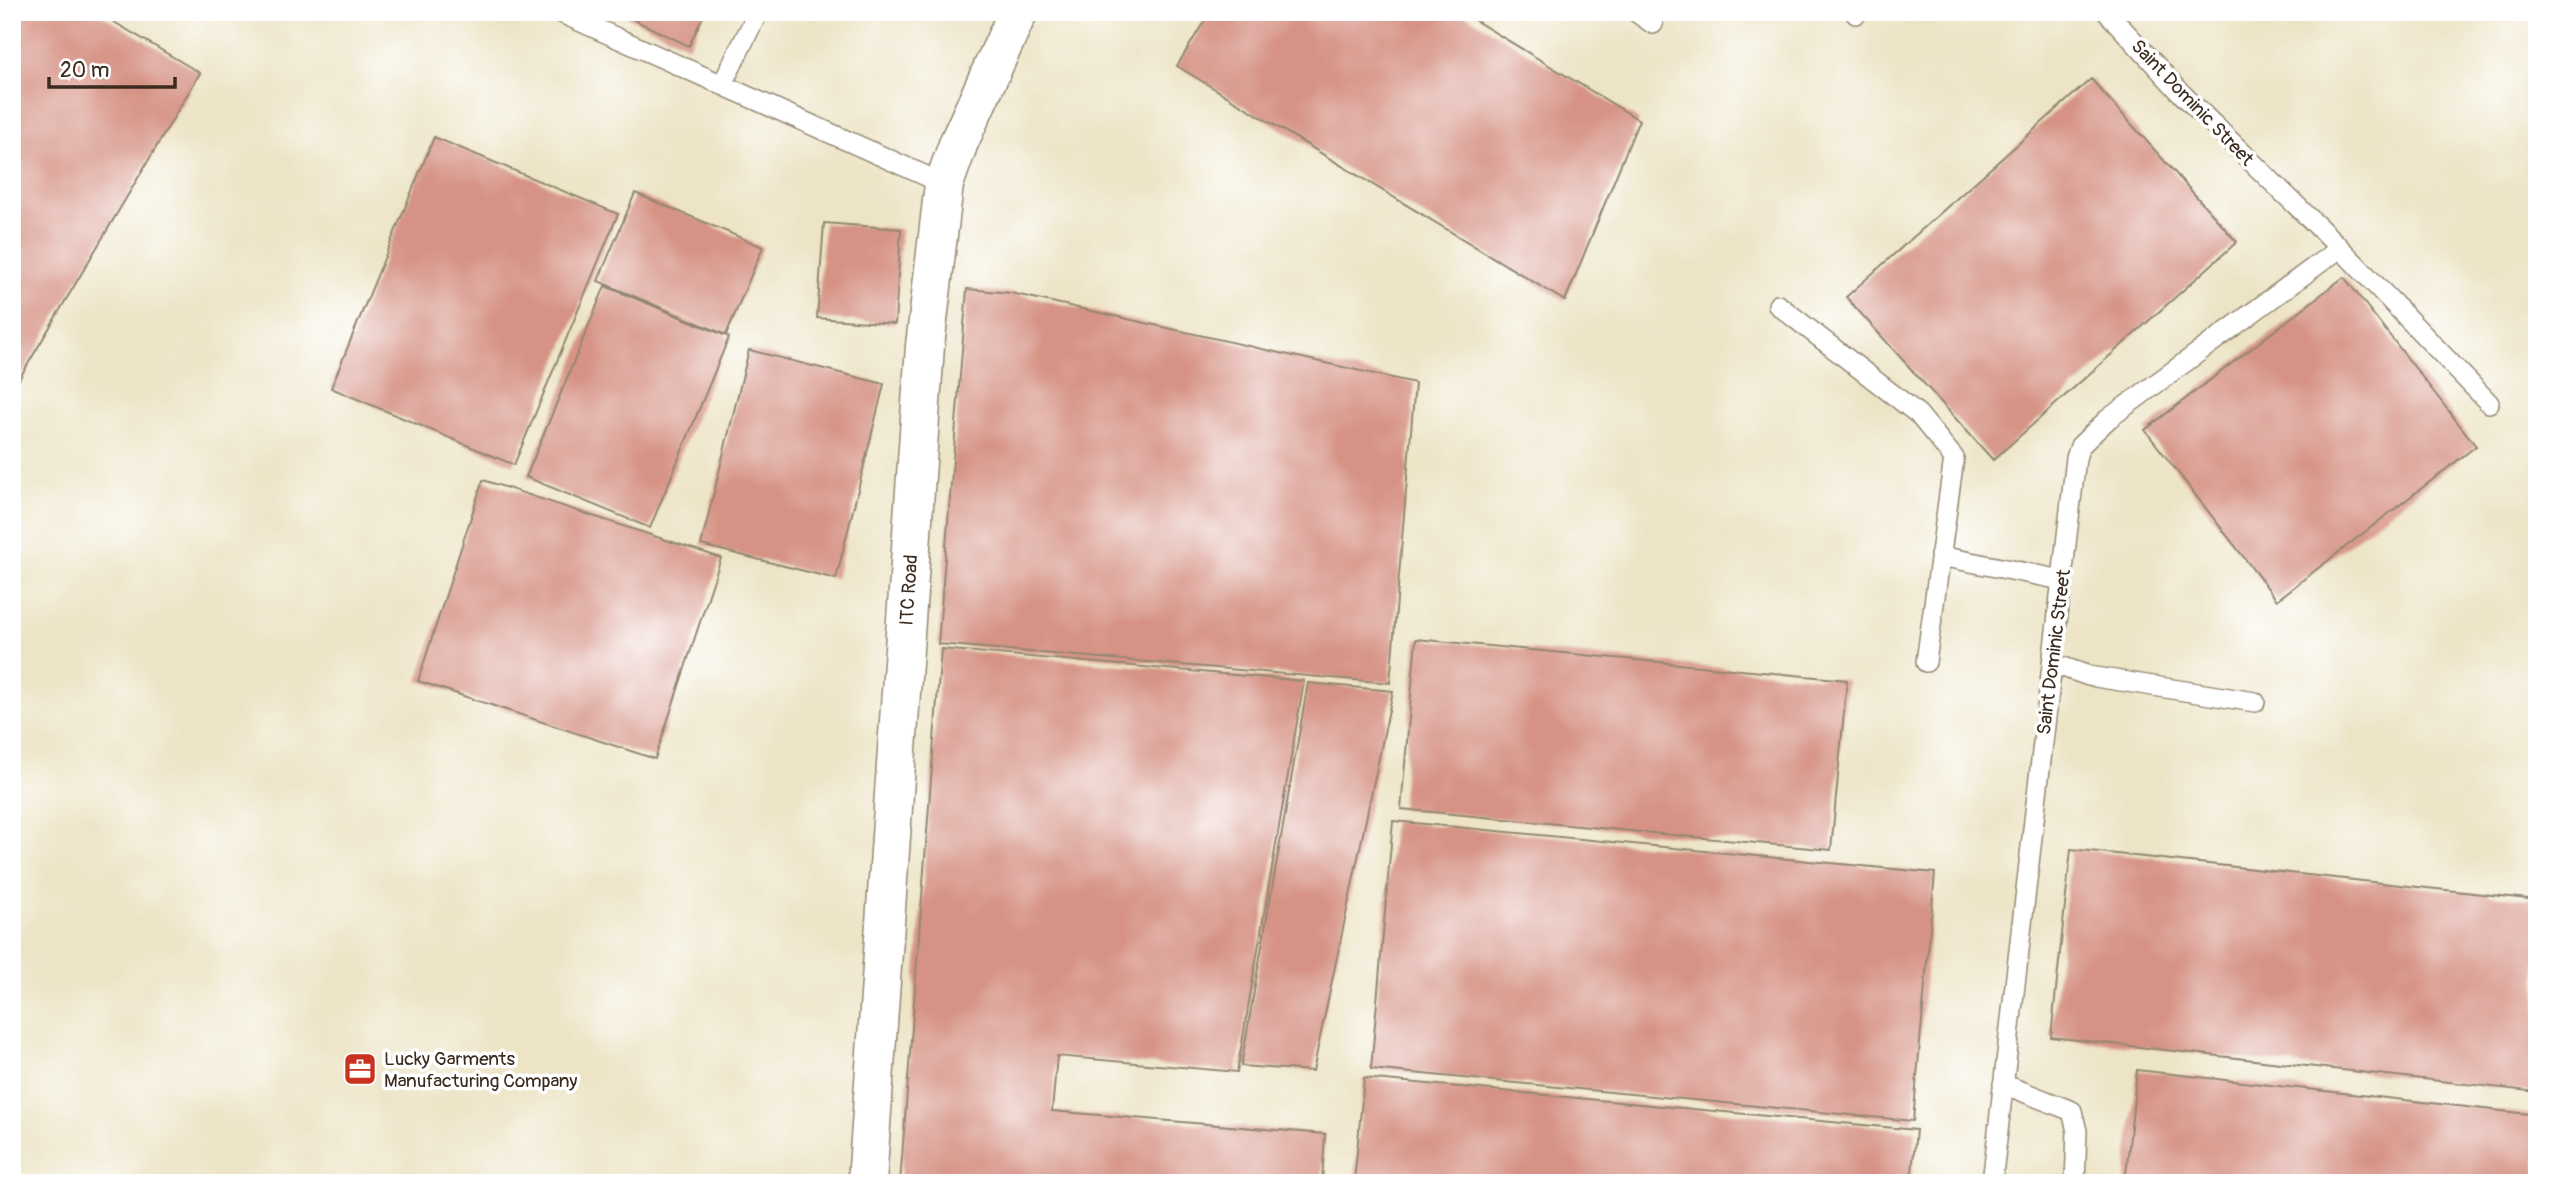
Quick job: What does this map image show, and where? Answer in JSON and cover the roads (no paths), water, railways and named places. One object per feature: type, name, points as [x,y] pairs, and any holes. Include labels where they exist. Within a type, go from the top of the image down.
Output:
[{"type":"street","name":"ITC Road","points":[[867,1183],[925,346],[944,184],[959,142],[1018,12]]},
{"type":"lane","points":[[559,12],[944,184]]},
{"type":"lane","points":[[722,85],[758,12]]},
{"type":"lane","points":[[1636,12],[1653,24]]},
{"type":"lane","name":"Saint Dominic Street","points":[[2106,12],[2182,94],[2340,248],[2489,403]]},
{"type":"lane","name":"Saint Dominic Street","points":[[1992,1183],[2076,458],[2085,440],[2108,419],[2340,248]]},
{"type":"lane","points":[[1778,305],[1919,414],[1954,458],[1926,662]]},
{"type":"lane","points":[[1940,556],[2062,580]]},
{"type":"lane","points":[[2052,663],[2089,676],[2255,702]]},
{"type":"lane","points":[[2003,1084],[2071,1111],[2077,1131],[2075,1183]]},
{"type":"place","name":"Lucky Garments Manufacturing Company","points":[[360,1069]]}]
